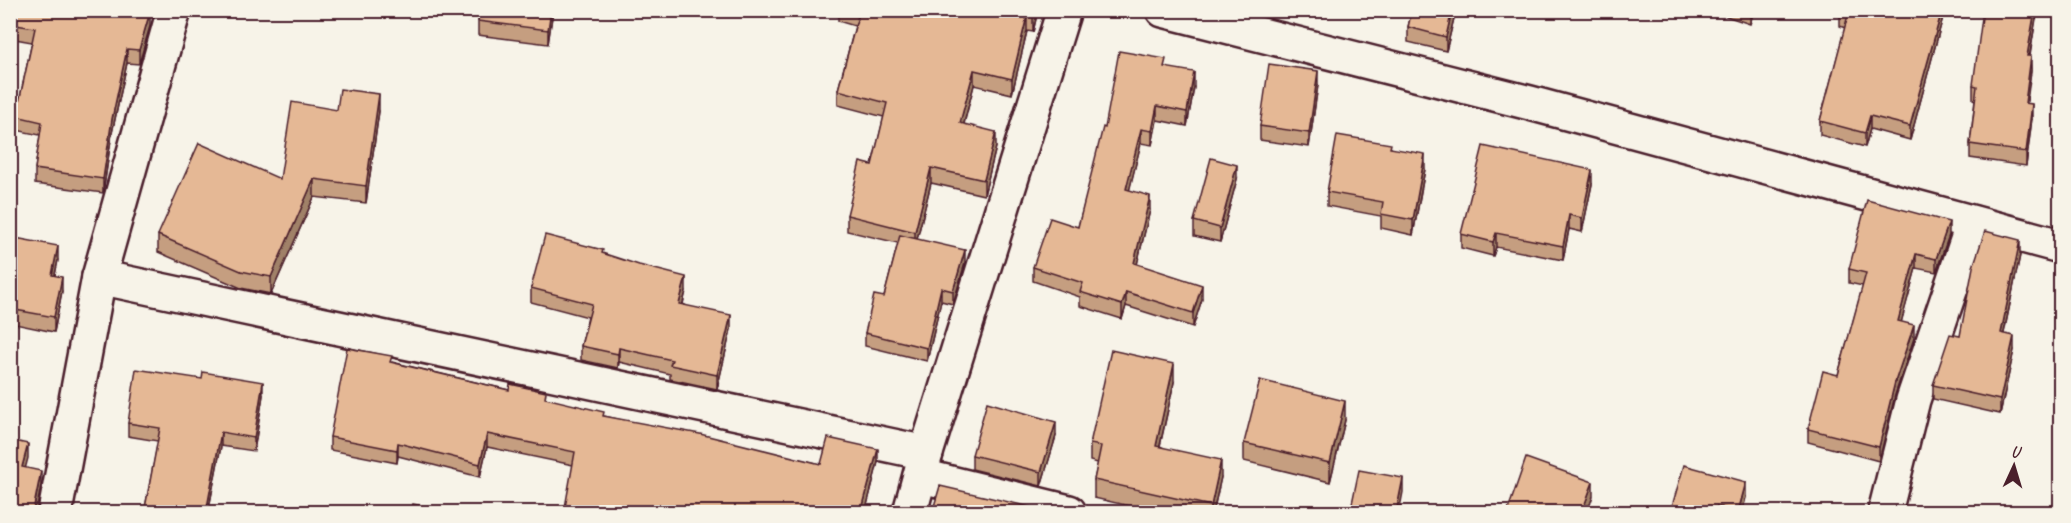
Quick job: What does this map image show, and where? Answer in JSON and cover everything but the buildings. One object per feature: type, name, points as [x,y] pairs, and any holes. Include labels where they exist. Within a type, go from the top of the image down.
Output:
[{"type":"street","points":[[55,513],[99,277],[174,10]]},
{"type":"street","points":[[910,513],[1064,10]]},
{"type":"street","points":[[1163,10],[1530,103],[2061,246]]},
{"type":"street","points":[[1884,513],[1913,400],[1972,223]]},
{"type":"street","points":[[99,277],[924,464],[1069,513]]}]
